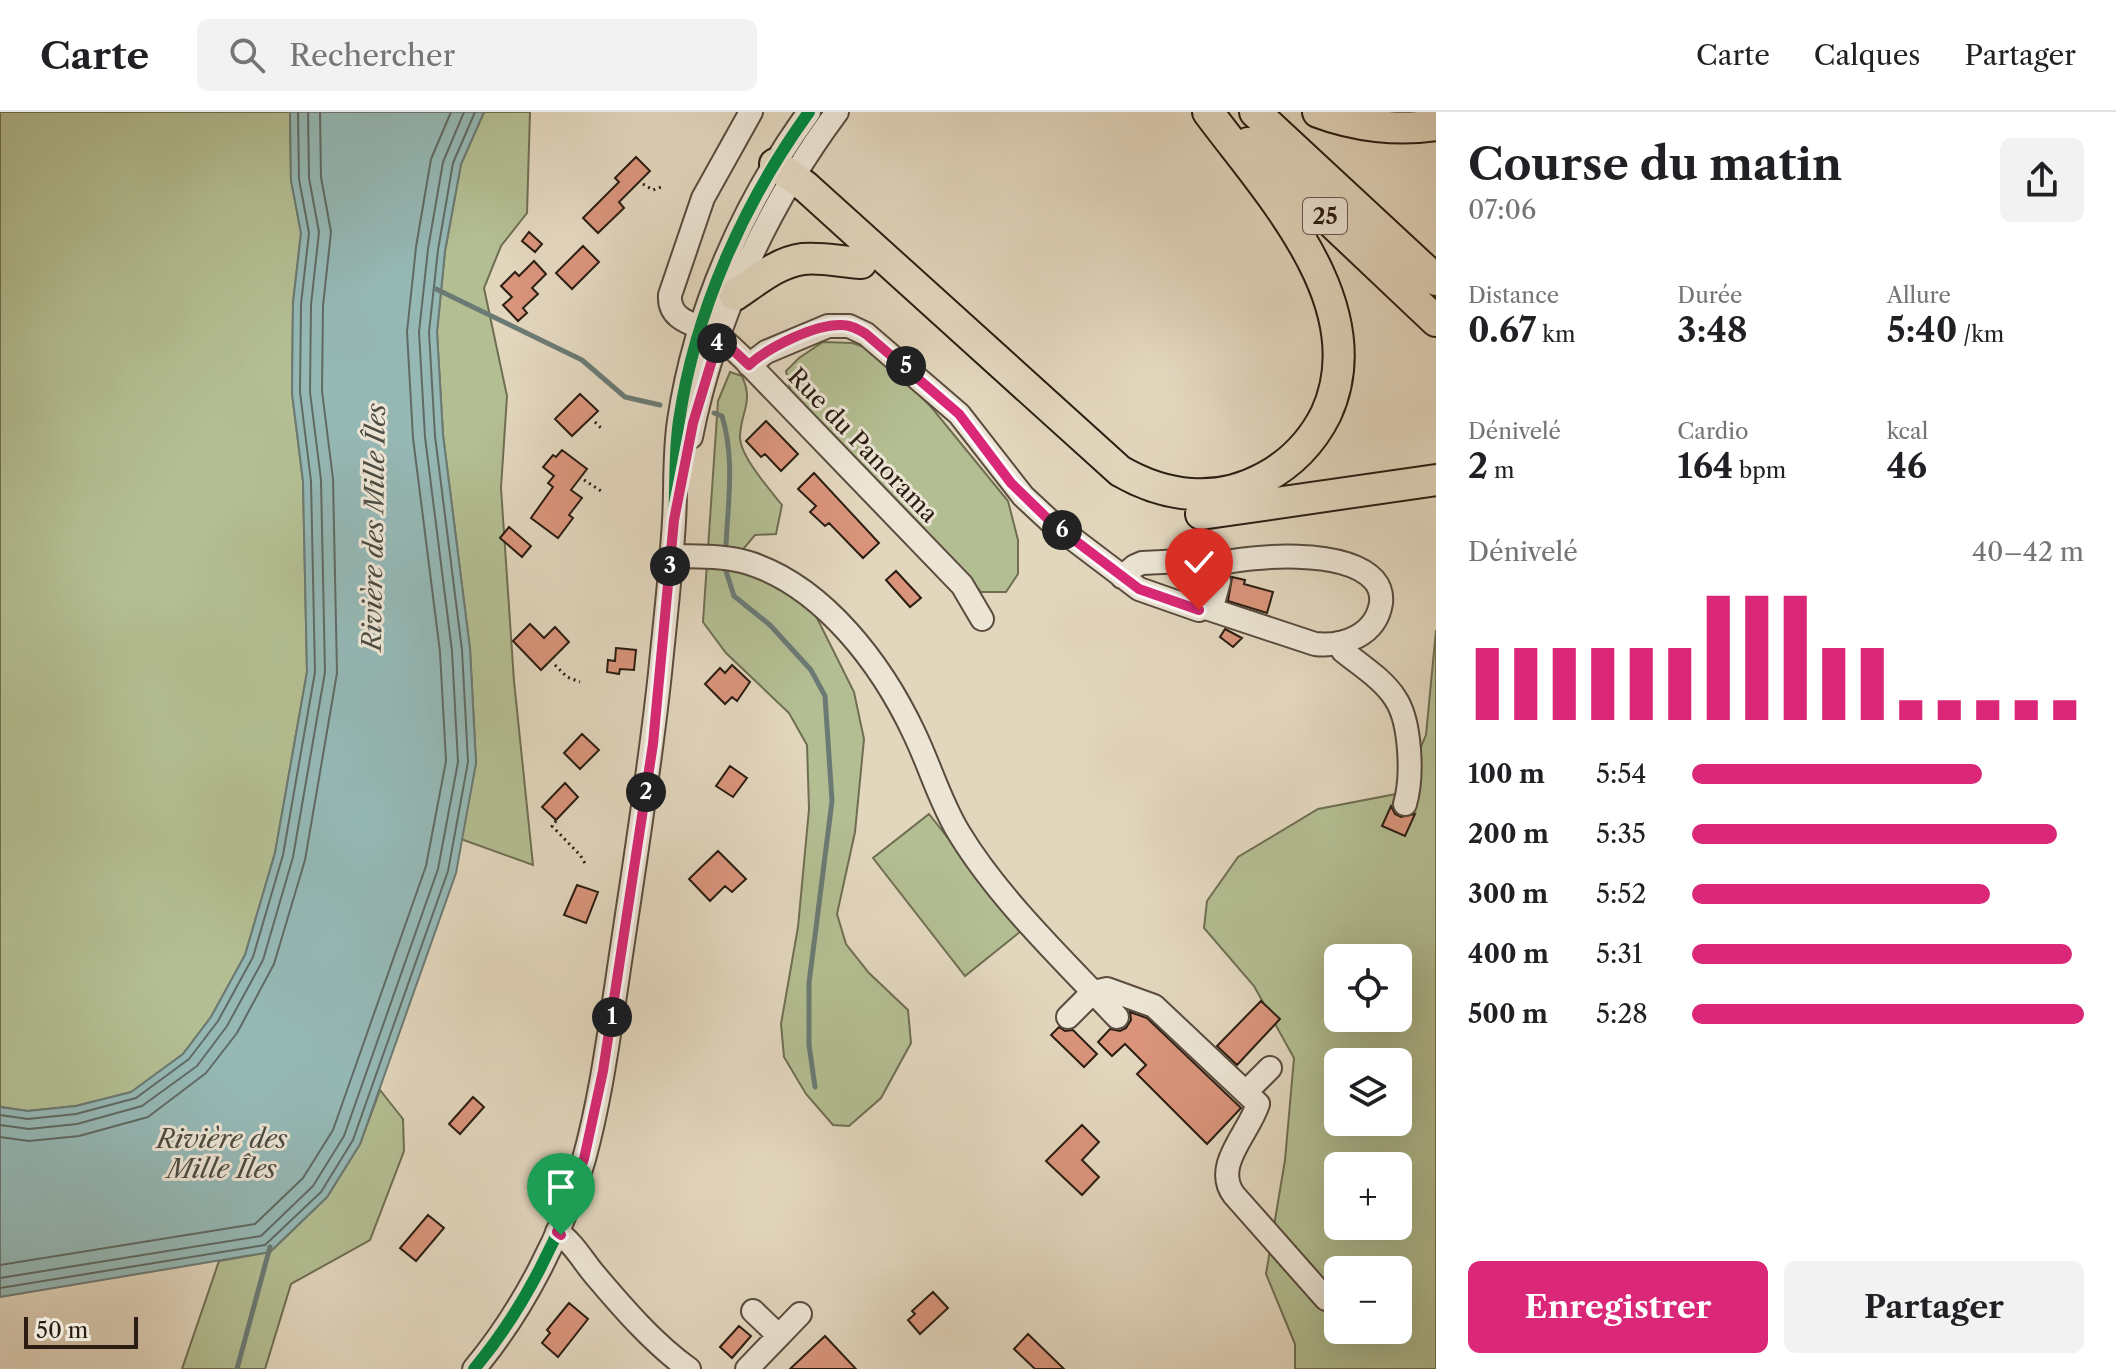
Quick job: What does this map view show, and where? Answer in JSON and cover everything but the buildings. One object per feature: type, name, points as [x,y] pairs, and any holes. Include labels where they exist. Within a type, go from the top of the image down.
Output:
[{"type":"highway","points":[[779,179],[1120,471],[1158,489],[1200,495],[1244,487],[1278,470],[1305,447],[1327,410],[1337,377],[1337,339],[1326,293],[1306,246],[1211,112]]},
{"type":"highway","name":"25","points":[[1211,112],[1436,321]]},
{"type":"highway","name":"25","points":[[1255,112],[1436,280]]},
{"type":"highway","points":[[1318,112],[1398,128],[1436,125]]},
{"type":"highway","points":[[779,179],[861,263],[1092,472],[1120,493],[1156,508],[1196,514],[1436,480]]},
{"type":"highway","points":[[735,295],[791,261],[813,258],[861,263]]},
{"type":"street","name":"Rue du Panorama","points":[[751,112],[703,198],[670,295],[670,307],[674,313],[710,332],[749,365],[955,578],[972,598],[982,619]]},
{"type":"street","points":[[710,332],[735,295],[779,179],[809,112]]},
{"type":"street","points":[[474,1369],[495,1344],[557,1232],[584,1159],[605,1058],[653,744],[674,520],[723,266],[779,179],[837,112]]},
{"type":"street","points":[[749,365],[766,352],[828,326],[849,326],[866,334],[959,414],[1023,496],[1052,523],[1122,577],[1139,589],[1199,610],[1213,603],[1218,593],[1219,581],[1213,565],[1204,560],[1142,563],[1122,577]]},
{"type":"street","points":[[1278,470],[1293,501]]},
{"type":"street","points":[[671,556],[718,557],[750,563],[790,582],[823,608],[864,654],[898,703],[916,736],[948,813],[966,844],[1025,917],[1117,1017]]},
{"type":"street","points":[[1206,608],[1315,644],[1338,643],[1362,634],[1377,619],[1382,597],[1380,588],[1362,571],[1332,562],[1298,558],[1234,560],[1213,565]]},
{"type":"street","points":[[1338,643],[1387,687],[1401,710],[1409,766],[1405,804]]},
{"type":"street","points":[[1068,1017],[1093,992],[1107,989],[1160,1010],[1258,1104],[1234,1136],[1226,1169],[1228,1188],[1324,1297]]},
{"type":"street","points":[[1246,1092],[1270,1068]]},
{"type":"street","points":[[557,1232],[654,1339],[689,1369]]},
{"type":"street","points":[[753,1311],[779,1336]]},
{"type":"street","points":[[747,1369],[800,1314]]},
{"type":"path","points":[[643,184],[653,190],[664,186]]},
{"type":"path","points":[[595,422],[602,429]]},
{"type":"path","points":[[584,480],[601,491]]},
{"type":"path","points":[[555,665],[567,677],[580,682]]},
{"type":"path","points":[[556,821],[552,826],[586,865]]},
{"type":"green space","points":[[0,112],[290,112],[291,180],[301,233],[293,303],[292,393],[303,481],[307,672],[275,853],[245,955],[211,1017],[183,1054],[132,1092],[76,1106],[28,1111],[0,1107]]},
{"type":"green space","points":[[484,112],[530,112],[527,213],[501,246],[484,288],[507,396],[501,488],[514,681],[533,865],[461,839],[476,763],[470,649],[443,435],[437,332],[445,251],[461,164]]},
{"type":"green space","points":[[823,342],[852,343],[877,351],[932,408],[1008,501],[1018,540],[1018,574],[1006,592],[981,592],[906,517],[791,393],[786,371]]},
{"type":"green space","points":[[730,372],[742,376],[747,393],[740,436],[744,453],[782,505],[776,534],[755,535],[744,548],[748,572],[811,606],[854,692],[864,739],[855,832],[837,914],[846,944],[869,973],[908,1010],[911,1043],[881,1098],[849,1126],[833,1125],[806,1094],[784,1057],[781,1024],[798,927],[809,809],[807,745],[789,713],[726,653],[703,622],[718,401]]},
{"type":"green space","points":[[1436,630],[1436,1369],[1295,1369],[1295,1344],[1266,1274],[1285,1160],[1294,1058],[1254,986],[1204,928],[1207,901],[1238,857],[1318,809],[1401,793],[1426,735]]},
{"type":"green space","points":[[929,814],[1021,931],[965,976],[873,858]]},
{"type":"green space","points":[[380,1090],[403,1119],[404,1151],[370,1240],[291,1284],[265,1369],[182,1369],[219,1261],[270,1252],[327,1197],[360,1144]]},
{"type":"water","name":"Rivière des Mille Îles","points":[[290,112],[484,112],[461,164],[445,251],[437,332],[443,435],[470,649],[476,763],[456,873],[360,1144],[327,1197],[270,1252],[0,1297],[0,1107],[28,1111],[76,1106],[131,1092],[183,1054],[211,1017],[245,955],[275,853],[307,672],[303,481],[292,393],[293,303],[301,233],[291,180]]},
{"type":"waterway","points":[[436,289],[582,360],[625,397],[660,405]]},
{"type":"waterway","points":[[714,413],[722,416],[728,448],[730,480],[726,545]]},
{"type":"waterway","points":[[725,568],[734,596],[770,625],[811,670],[825,696],[832,801],[809,983],[809,1045],[815,1087]]},
{"type":"waterway","points":[[237,1369],[270,1247]]},
{"type":"cycle path","points":[[474,1369],[509,1322],[540,1270],[565,1214],[584,1159],[607,1049],[651,751],[671,559],[677,433],[687,380],[697,339],[726,259],[764,183],[809,112]]},
{"type":"route","points":[[561,1235],[557,1232],[584,1159],[603,1071],[653,744],[674,520],[693,423],[719,337],[749,365],[766,352],[828,326],[849,326],[866,334],[959,414],[1011,483],[1052,523],[1139,589],[1199,610]]}]
